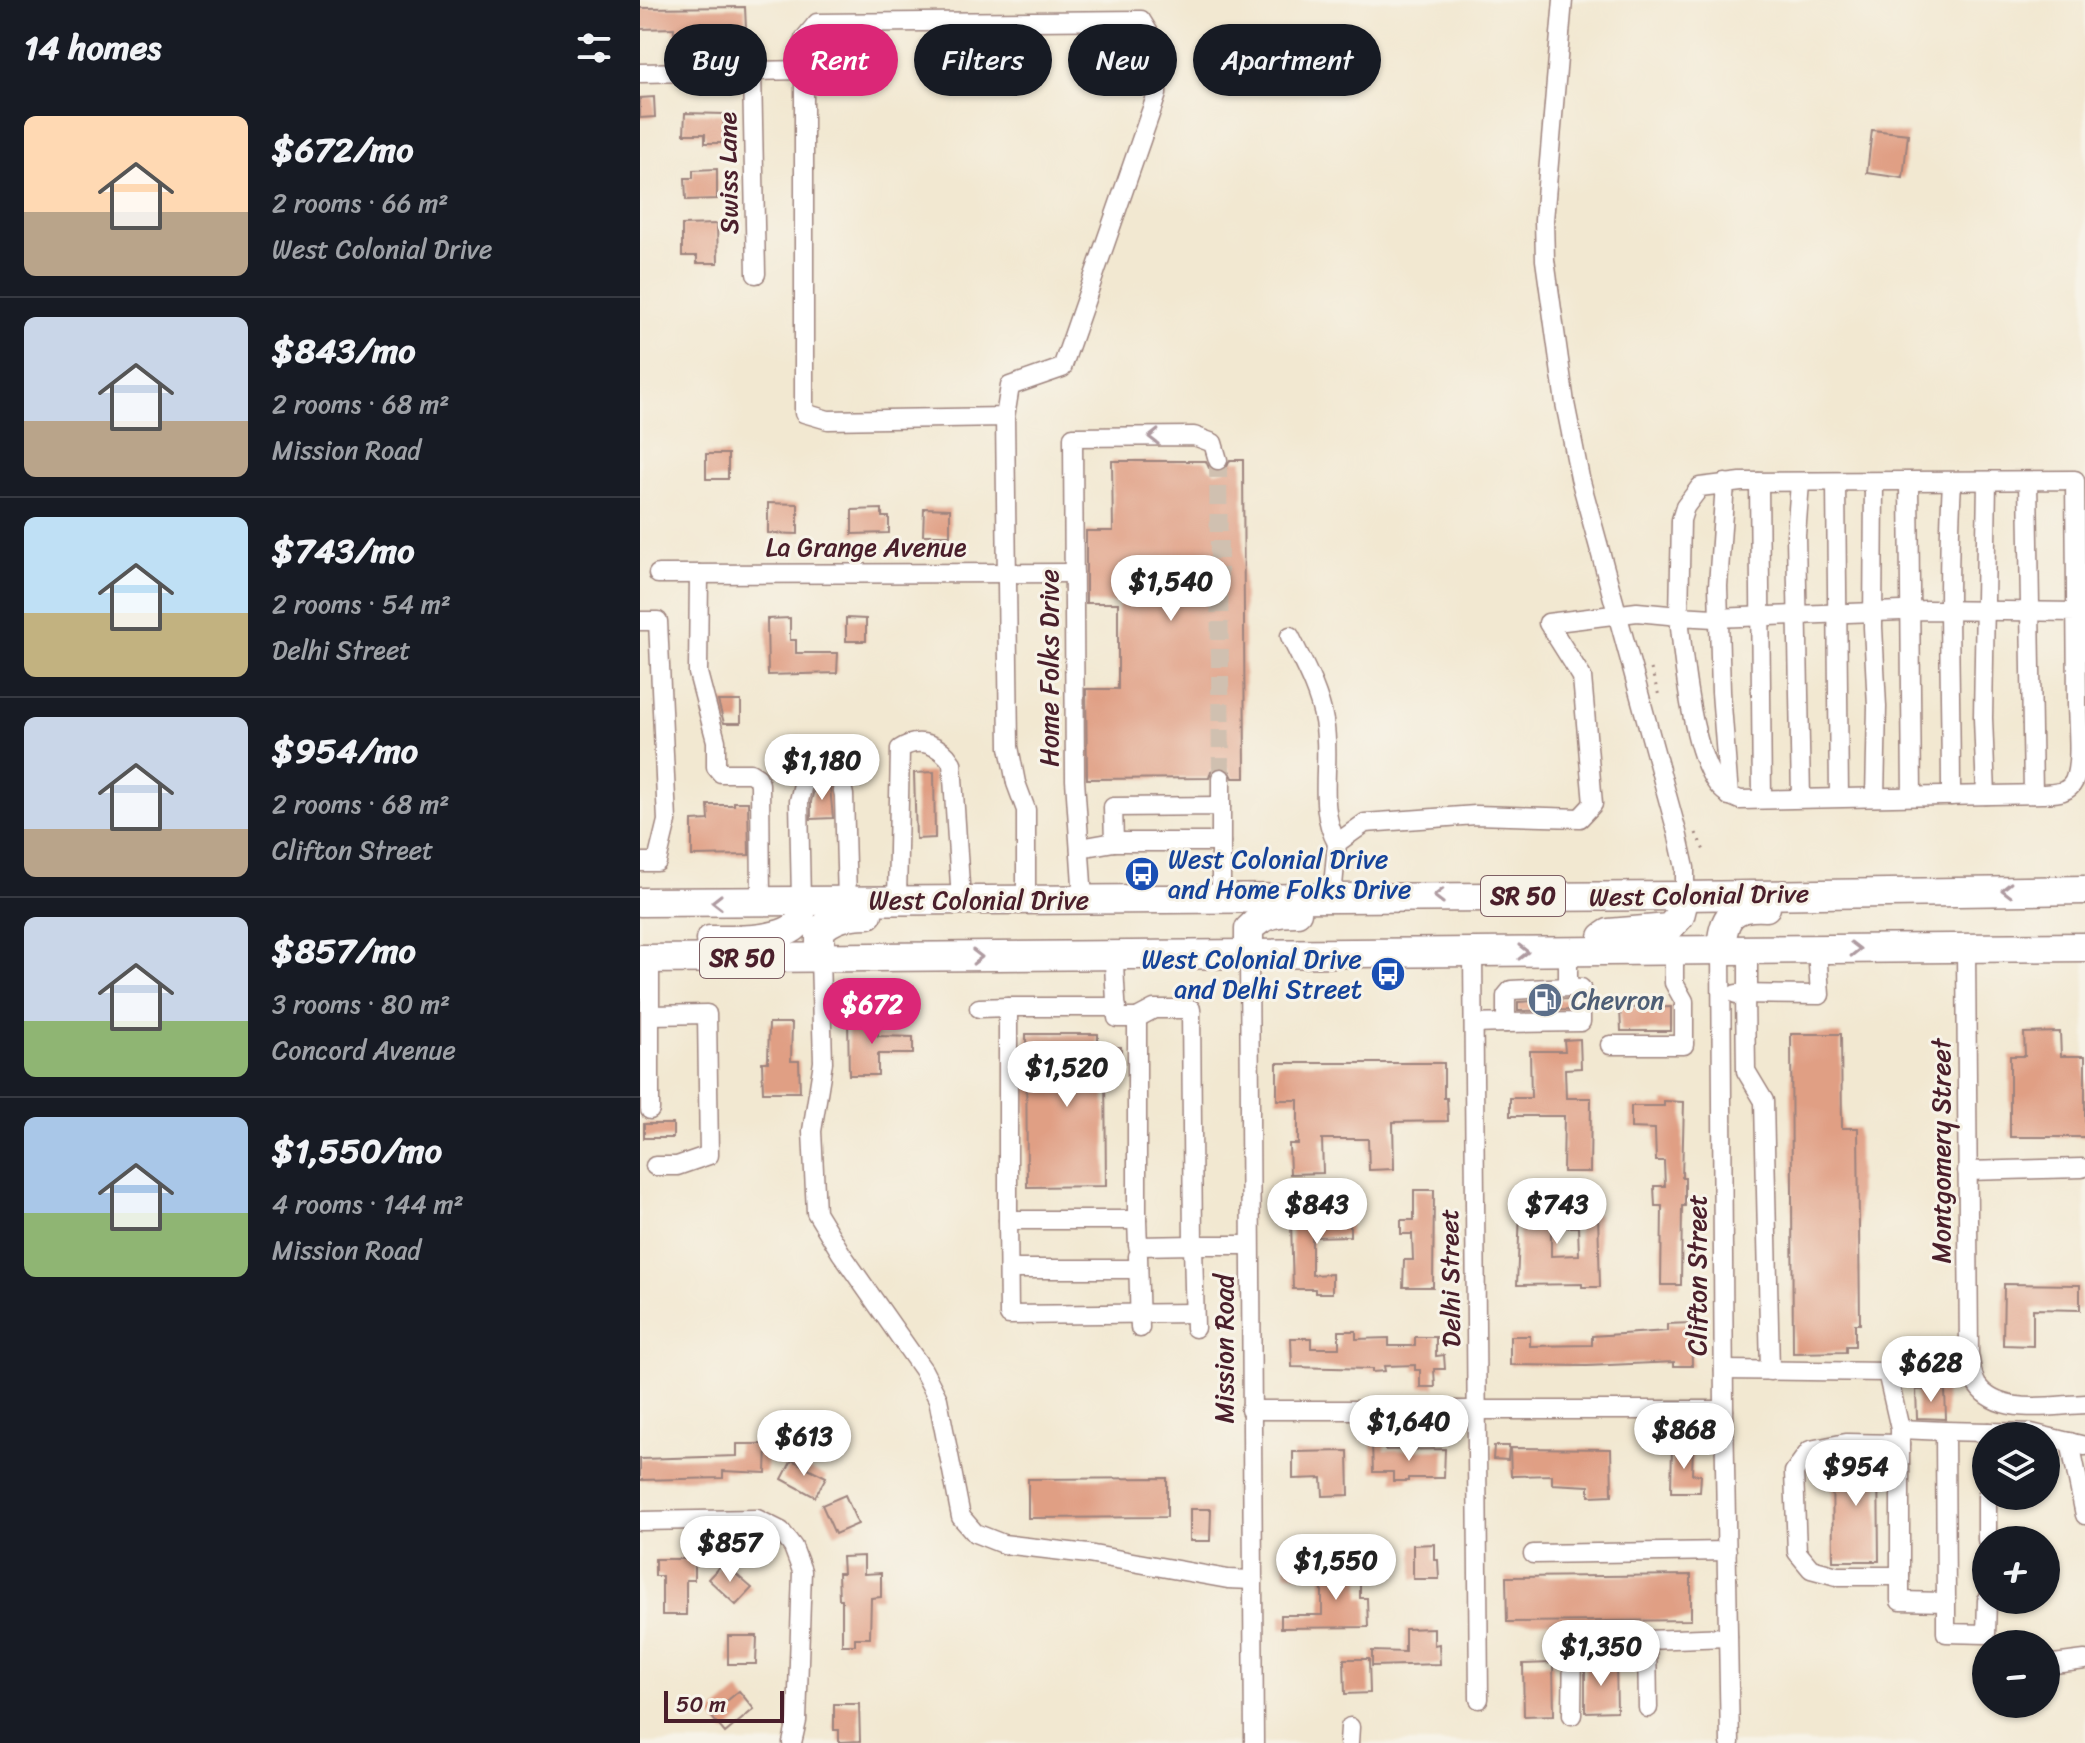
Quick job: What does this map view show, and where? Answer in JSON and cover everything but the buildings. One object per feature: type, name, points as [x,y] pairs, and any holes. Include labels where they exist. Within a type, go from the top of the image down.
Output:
[{"type":"highway","name":"West Colonial Drive","points":[[640,902],[1685,896],[2085,890]]},
{"type":"highway","points":[[1734,950],[1722,928],[1727,918],[1738,910],[1759,906],[1832,907],[1851,893]]},
{"type":"highway","points":[[1249,954],[1249,929],[1259,918],[1291,912],[1369,912],[1386,896]]},
{"type":"highway","points":[[1575,951],[1609,933],[1669,928],[1680,916],[1685,896]]},
{"type":"highway","points":[[820,958],[820,931],[828,922],[856,914],[919,915],[955,900]]},
{"type":"highway","points":[[645,959],[679,941],[771,937],[791,931],[800,920],[801,901]]},
{"type":"highway","name":"West Colonial Drive","points":[[645,959],[2085,947]]},
{"type":"street","points":[[1563,0],[1544,220],[1545,260],[1565,403],[1580,478],[1680,844],[1685,868],[1685,896]]},
{"type":"street","points":[[816,24],[1141,20],[1157,46],[1157,94],[1062,368],[1010,386],[1005,417],[1009,747],[1016,783],[1026,810],[1026,899]]},
{"type":"street","points":[[640,73],[664,73]]},
{"type":"street","name":"Swiss Lane","points":[[752,96],[756,274]]},
{"type":"street","points":[[804,96],[804,413],[828,420],[1005,417]]},
{"type":"street","name":"Home Folks Drive","points":[[1083,899],[1075,780],[1073,437],[1194,436],[1213,443],[1218,460]]},
{"type":"street","points":[[2080,480],[2076,612],[2077,772],[2067,790],[2033,794],[1740,800],[1729,796],[1711,775],[1689,695],[1679,616],[1681,520],[1685,507],[1700,487],[1759,482],[2080,480]]},
{"type":"street","points":[[2028,481],[2033,794]]},
{"type":"street","points":[[1759,482],[1762,799]]},
{"type":"street","points":[[1951,796],[1948,610],[1952,482]]},
{"type":"street","points":[[1986,795],[1983,718],[1987,482]]},
{"type":"street","points":[[1725,483],[1718,586],[1721,692],[1729,796]]},
{"type":"street","points":[[1800,483],[1796,535],[1801,798]]},
{"type":"street","points":[[1836,483],[1839,797]]},
{"type":"street","points":[[1874,483],[1875,797]]},
{"type":"street","points":[[1909,483],[1912,796]]},
{"type":"street","name":"La Grange Avenue","points":[[658,574],[1074,573]]},
{"type":"street","points":[[699,574],[698,673],[716,741],[716,767],[721,773],[750,773],[758,778],[760,784],[761,901]]},
{"type":"street","points":[[1337,843],[1365,823],[1476,815],[1580,818],[1588,812],[1593,804],[1582,677],[1548,623],[1637,612],[1719,617],[1948,610],[2076,612]]},
{"type":"street","points":[[640,621],[658,621],[667,821],[657,862],[640,862]]},
{"type":"street","points":[[1290,636],[1309,676],[1325,722],[1328,817],[1337,843],[1332,897]]},
{"type":"street","points":[[897,900],[900,749],[914,743],[944,750],[952,763],[959,860],[955,900]]},
{"type":"street","points":[[801,901],[799,794],[806,772],[816,768],[834,771],[843,788],[847,901]]},
{"type":"street","points":[[1221,778],[1221,898]]},
{"type":"street","points":[[1114,842],[1113,807],[1221,806]]},
{"type":"street","points":[[1080,848],[1114,842],[1221,842]]},
{"type":"street","name":"Montgomery Street","points":[[1966,948],[1969,1354],[1977,1384],[1995,1400],[2019,1406],[2085,1404]]},
{"type":"street","points":[[1721,995],[1820,995],[1817,949]]},
{"type":"street","points":[[1610,1045],[1684,1045],[1684,1001],[1674,983],[1674,950]]},
{"type":"street","points":[[1734,950],[1746,994],[1746,1071],[1764,1101],[1770,1371]]},
{"type":"street","name":"Clifton Street","points":[[1730,1743],[1721,995],[1734,950]]},
{"type":"street","points":[[1568,987],[1575,951]]},
{"type":"street","name":"Delhi Street","points":[[1473,952],[1479,1699]]},
{"type":"street","name":"Mission Road","points":[[1249,954],[1254,1743]]},
{"type":"street","points":[[1008,1007],[1009,1315],[1194,1321],[1191,1009],[1154,1009],[1137,1018],[1117,1018],[1114,955]]},
{"type":"street","points":[[820,958],[823,1062],[812,1131],[816,1212],[923,1370],[938,1399],[961,1517],[975,1533],[1003,1544],[1088,1554],[1228,1579],[1252,1580]]},
{"type":"street","points":[[645,959],[650,1015],[650,1110]]},
{"type":"street","points":[[1474,1024],[1581,1022],[1581,988],[1509,991],[1506,996],[1506,1023]]},
{"type":"street","points":[[979,1008],[1117,1007]]},
{"type":"street","points":[[650,1015],[707,1014],[709,1155],[677,1166],[655,1166]]},
{"type":"street","points":[[1137,1018],[1140,1321]]},
{"type":"street","points":[[1722,1078],[1748,1078]]},
{"type":"street","points":[[1967,1171],[2082,1168]]},
{"type":"street","points":[[1008,1220],[1137,1220]]},
{"type":"street","points":[[1138,1246],[1250,1245]]},
{"type":"street","points":[[1009,1269],[1138,1269]]},
{"type":"street","points":[[1724,1370],[1887,1372],[1900,1436],[1900,1601],[1946,1602]]},
{"type":"street","points":[[1250,1410],[1724,1410]]},
{"type":"street","points":[[1945,1431],[1946,1633],[1972,1637]]},
{"type":"street","points":[[1900,1576],[1837,1576],[1811,1569],[1797,1552],[1794,1472],[1810,1450],[1945,1431],[1972,1433]]},
{"type":"street","points":[[2078,1444],[2085,1515]]},
{"type":"street","points":[[640,1521],[757,1519],[781,1531],[793,1547],[802,1571],[797,1721],[792,1743]]},
{"type":"street","points":[[1533,1554],[1727,1551]]},
{"type":"street","points":[[1572,1715],[1573,1642],[1728,1637]]},
{"type":"street","points":[[1647,1640],[1648,1708]]},
{"type":"street","points":[[2060,1663],[2085,1660]]},
{"type":"tunnel","points":[[1218,460],[1221,778]]},
{"type":"place","name":"West Colonial Drive and Home Folks Drive","points":[[1142,874]]},
{"type":"place","name":"West Colonial Drive and Delhi Street","points":[[1388,974]]},
{"type":"place","name":"Chevron","points":[[1545,1000]]}]
